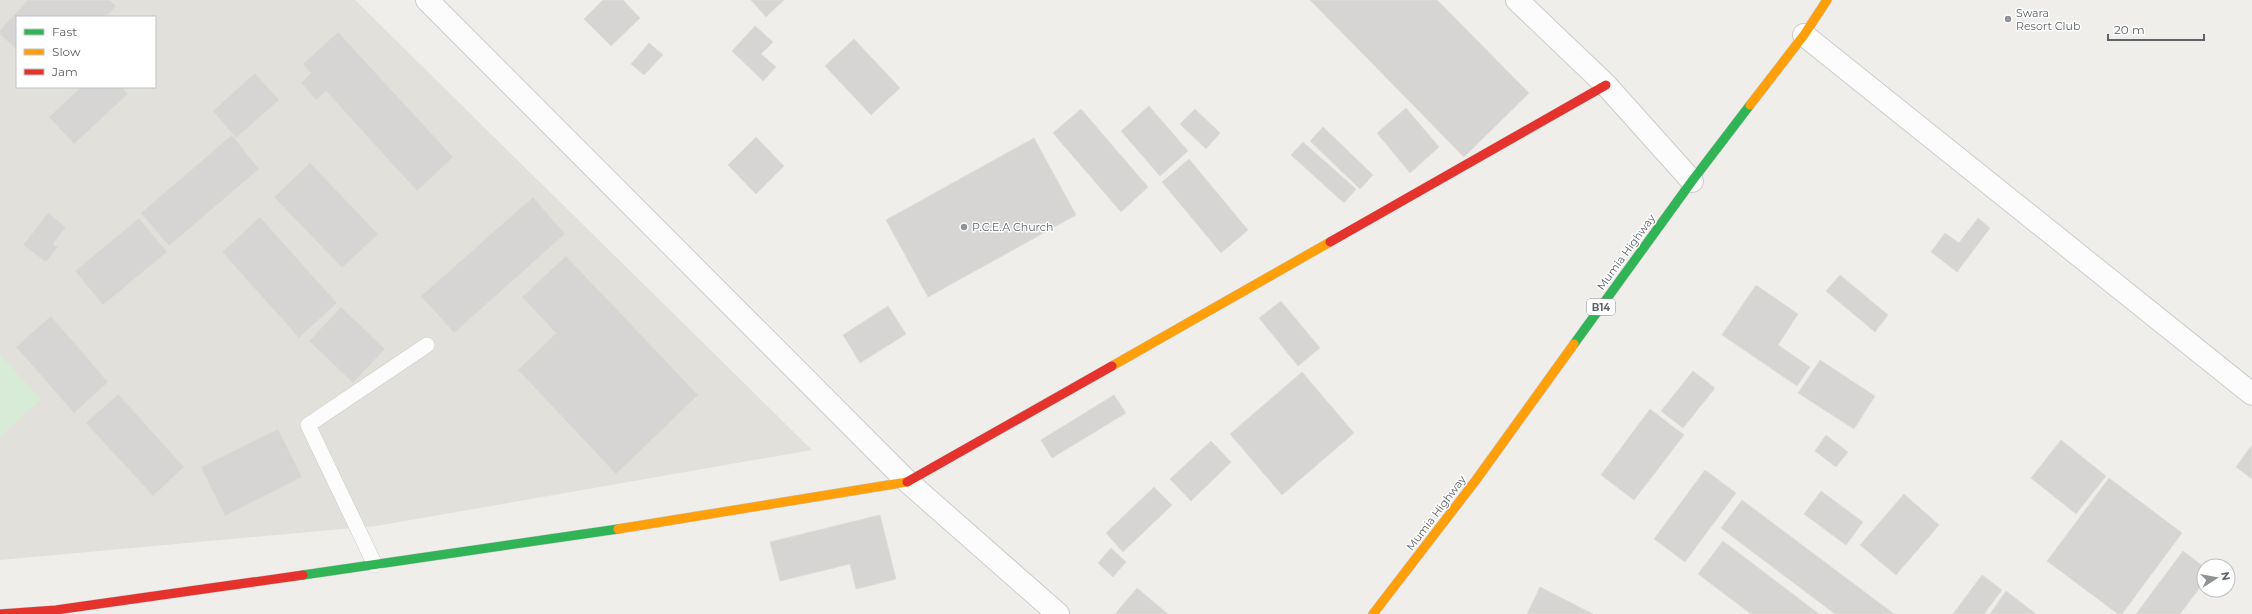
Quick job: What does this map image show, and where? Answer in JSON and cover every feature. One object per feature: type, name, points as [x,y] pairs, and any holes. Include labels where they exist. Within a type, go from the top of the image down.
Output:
[{"type":"main road","name":"Mumia Highway","points":[[1373,614],[1476,480],[1692,181],[1804,36],[1827,0]]},
{"type":"main road","points":[[0,614],[56,610],[556,539],[908,482],[1606,85]]},
{"type":"street","points":[[427,0],[908,482],[1058,614]]},
{"type":"street","points":[[1517,0],[1606,85],[1692,181]]},
{"type":"street","points":[[1804,36],[2252,394]]},
{"type":"lane","points":[[376,565],[308,425],[427,345]]},
{"type":"shaded area","points":[[0,0],[355,0],[812,450],[376,526],[0,560]]},
{"type":"green space","points":[[0,355],[41,399],[0,437]]},
{"type":"building","points":[[28,0],[110,0],[116,6],[107,16],[16,16],[16,49],[0,34],[0,30]]},
{"type":"building","points":[[603,0],[623,0],[640,18],[611,46],[584,19]]},
{"type":"building","points":[[751,0],[784,0],[766,17]]},
{"type":"building","points":[[1310,0],[1437,0],[1529,93],[1464,157]]},
{"type":"building","points":[[755,26],[773,42],[761,54],[776,67],[763,81],[732,51]]},
{"type":"building","points":[[338,32],[453,157],[417,191],[326,91],[316,100],[301,83],[311,73],[303,64]]},
{"type":"building","points":[[854,39],[900,88],[871,115],[825,66]]},
{"type":"building","points":[[649,43],[663,55],[644,75],[631,64]]},
{"type":"building","points":[[255,73],[279,100],[236,138],[213,111]]},
{"type":"building","points":[[80,88],[123,88],[128,94],[74,144],[49,117]]},
{"type":"building","points":[[1149,106],[1188,151],[1160,176],[1121,131]]},
{"type":"building","points":[[1406,108],[1439,147],[1410,173],[1377,133]]},
{"type":"building","points":[[1081,109],[1148,187],[1121,212],[1053,133]]},
{"type":"building","points":[[1195,109],[1220,133],[1206,149],[1180,124]]},
{"type":"building","points":[[1323,127],[1373,175],[1360,189],[1310,141]]},
{"type":"building","points":[[232,135],[259,169],[169,246],[141,213]]},
{"type":"building","points":[[756,137],[784,166],[756,194],[728,165]]},
{"type":"building","points":[[1034,138],[1076,215],[928,297],[886,220]]},
{"type":"building","points":[[1303,142],[1356,189],[1344,203],[1291,155]]},
{"type":"building","points":[[1189,159],[1248,230],[1221,253],[1162,182]]},
{"type":"building","points":[[310,163],[378,234],[342,268],[274,197]]},
{"type":"building","points":[[533,197],[565,234],[454,333],[421,296]]},
{"type":"building","points":[[48,213],[66,227],[53,244],[58,247],[46,262],[23,245]]},
{"type":"building","points":[[260,217],[337,303],[299,338],[222,252]]},
{"type":"building","points":[[139,218],[167,252],[103,305],[75,271]]},
{"type":"building","points":[[1978,218],[1990,228],[1957,272],[1931,252],[1945,233],[1959,243]]},
{"type":"building","points":[[566,256],[698,395],[616,474],[518,370],[556,333],[522,297]]},
{"type":"building","points":[[1840,275],[1888,315],[1875,332],[1826,291]]},
{"type":"building","points":[[1756,285],[1798,314],[1778,345],[1810,367],[1797,386],[1722,335]]},
{"type":"building","points":[[1281,301],[1320,348],[1298,366],[1259,318]]},
{"type":"building","points":[[888,306],[906,334],[860,363],[843,335]]},
{"type":"building","points":[[341,307],[385,349],[353,383],[309,341]]},
{"type":"building","points":[[51,316],[108,382],[74,413],[16,347]]},
{"type":"building","points":[[1820,360],[1875,396],[1854,429],[1798,393]]},
{"type":"building","points":[[1693,371],[1715,388],[1683,428],[1661,411]]},
{"type":"building","points":[[1302,372],[1354,433],[1282,495],[1230,434]]},
{"type":"building","points":[[118,394],[184,467],[153,496],[86,423]]},
{"type":"building","points":[[1114,395],[1126,413],[1052,458],[1041,440]]},
{"type":"building","points":[[1650,409],[1684,435],[1634,500],[1601,475]]},
{"type":"building","points":[[278,429],[302,477],[225,516],[201,467]]},
{"type":"building","points":[[1826,435],[1848,452],[1836,467],[1815,451]]},
{"type":"building","points":[[2061,440],[2106,476],[2076,514],[2031,478]]},
{"type":"building","points":[[1211,441],[1231,462],[1191,501],[1170,479]]},
{"type":"building","points":[[2252,445],[2252,479],[2236,467]]},
{"type":"building","points":[[1705,470],[1736,493],[1685,562],[1654,539]]},
{"type":"building","points":[[2109,478],[2182,533],[2122,614],[2118,614],[2047,561]]},
{"type":"building","points":[[1154,487],[1172,505],[1123,552],[1106,533]]},
{"type":"building","points":[[1821,491],[1863,522],[1846,545],[1804,514]]},
{"type":"building","points":[[1904,494],[1939,525],[1896,575],[1860,545]]},
{"type":"building","points":[[1742,500],[1894,614],[1835,614],[1721,528]]},
{"type":"building","points":[[880,515],[896,579],[856,589],[850,564],[780,581],[770,542]]},
{"type":"building","points":[[1723,541],[1819,614],[1751,614],[1698,574]]},
{"type":"building","points":[[1111,548],[1126,562],[1113,577],[1098,563]]},
{"type":"building","points":[[2183,551],[2196,561],[2196,593],[2180,614],[2136,614]]},
{"type":"building","points":[[1982,575],[2002,590],[1984,614],[1953,614]]},
{"type":"building","points":[[1540,587],[1593,614],[1527,614]]},
{"type":"building","points":[[1137,588],[1168,614],[1115,614]]},
{"type":"building","points":[[2006,591],[2036,614],[1990,614]]},
{"type":"traffic: fast","points":[[1574,344],[1692,181],[1750,105]]},
{"type":"traffic: fast","points":[[303,575],[618,529]]},
{"type":"traffic: slow","points":[[1750,105],[1804,35],[1827,0]]},
{"type":"traffic: slow","points":[[1112,366],[1330,242]]},
{"type":"traffic: slow","points":[[1373,614],[1476,480],[1574,344]]},
{"type":"traffic: slow","points":[[618,529],[907,482]]},
{"type":"traffic: jam","points":[[1330,242],[1606,85]]},
{"type":"traffic: jam","points":[[907,482],[1112,366]]},
{"type":"traffic: jam","points":[[0,614],[56,610],[303,575]]},
{"type":"place","name":"Swara Resort Club","points":[[2008,19]]},
{"type":"place","name":"P.C.E.A Church","points":[[964,227]]}]
